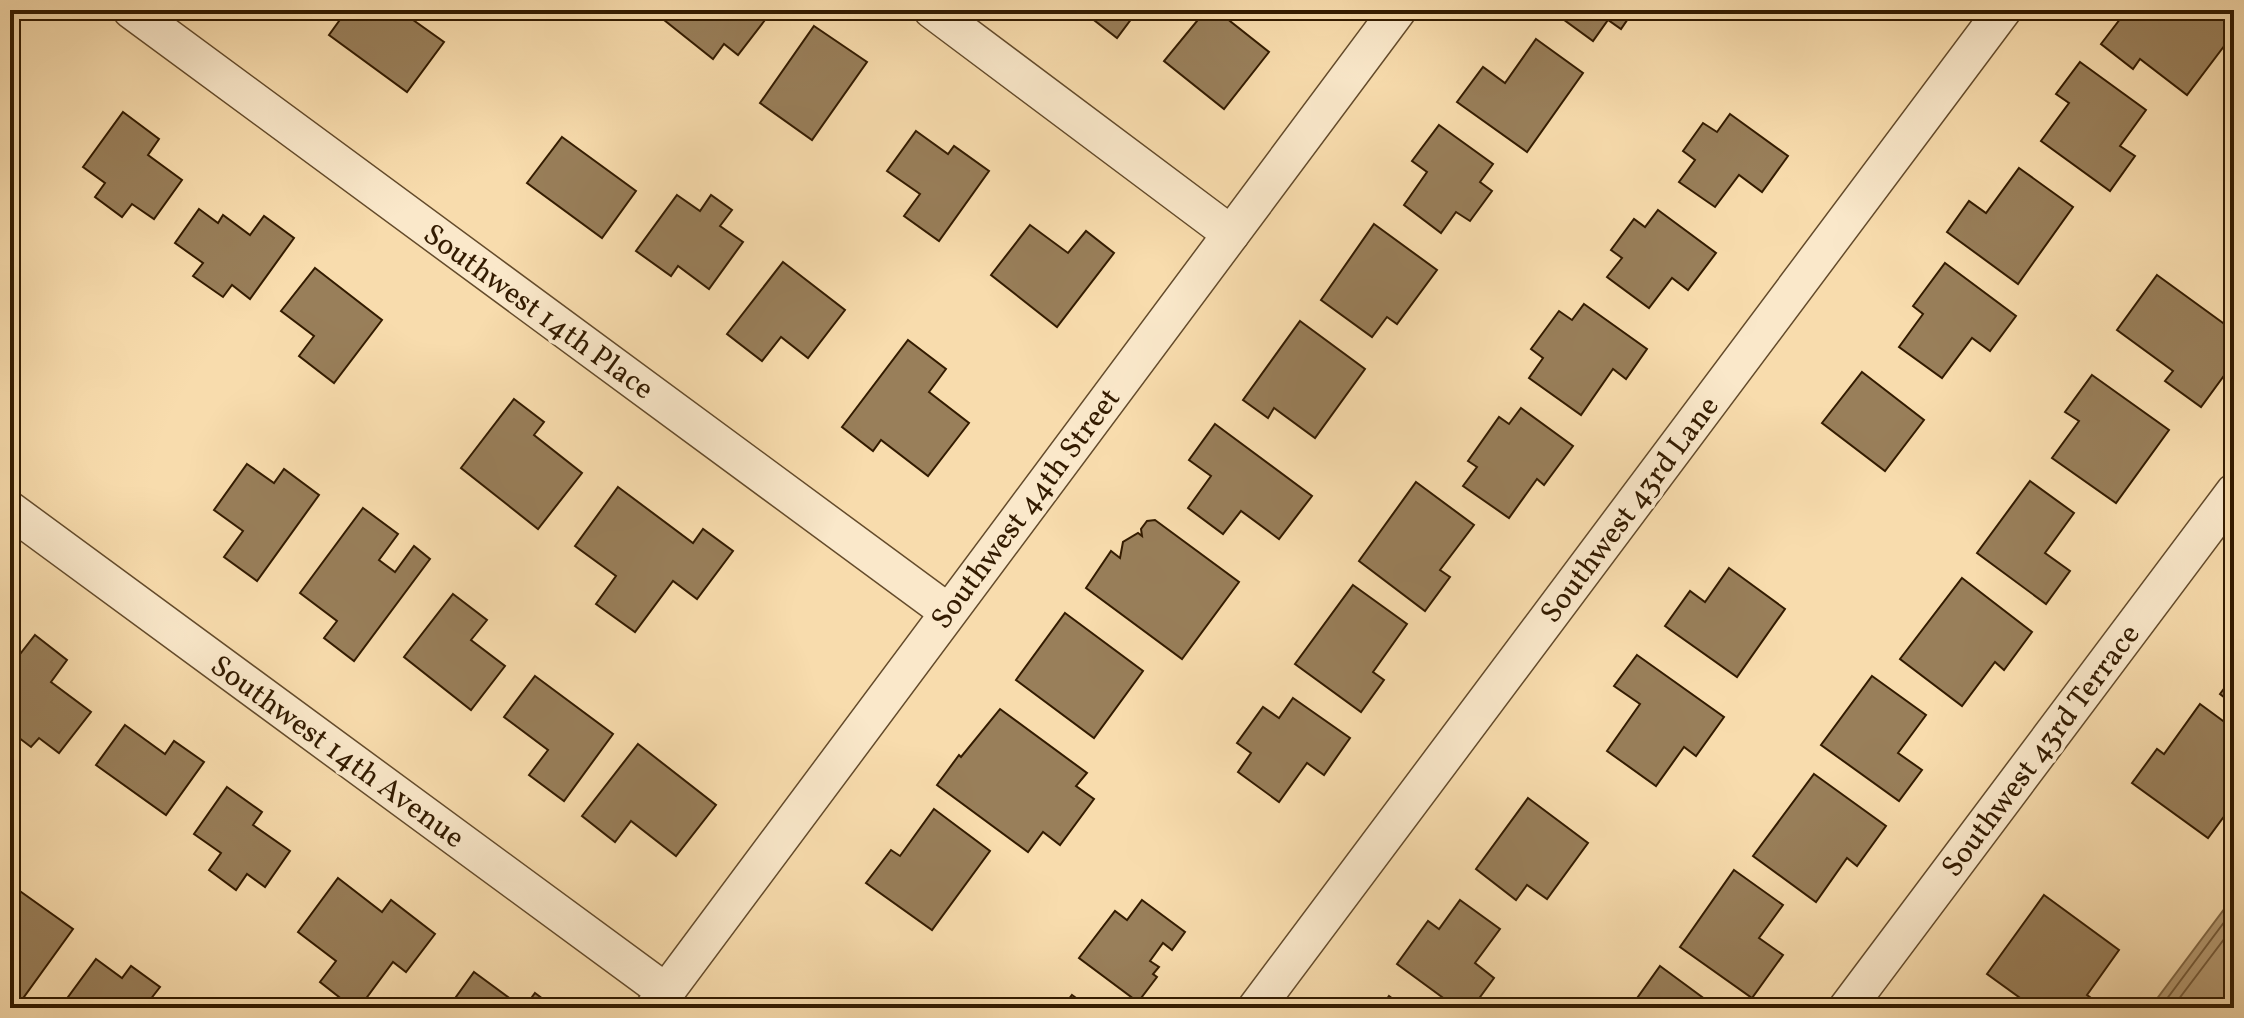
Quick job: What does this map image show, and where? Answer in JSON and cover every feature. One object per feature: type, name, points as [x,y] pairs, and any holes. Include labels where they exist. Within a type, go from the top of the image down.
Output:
[{"type":"street","name":"Southwest 14th Place","points":[[131,10],[948,612]]},
{"type":"street","points":[[932,10],[1231,234]]},
{"type":"street","name":"Southwest 44th Street","points":[[660,1000],[1398,10]]},
{"type":"street","name":"Southwest 43rd Lane","points":[[1256,1008],[2003,10]]},
{"type":"street","name":"Southwest 43rd Terrace","points":[[1847,1008],[2234,492]]},
{"type":"street","name":"Southwest 14th Avenue","points":[[10,510],[660,1000]]},
{"type":"water","points":[[2234,896],[2234,1008],[2150,1008]]},
{"type":"building","points":[[347,10],[399,10],[444,42],[407,92],[329,35]]},
{"type":"building","points":[[655,10],[753,10],[765,20],[738,55],[724,44],[713,59]]},
{"type":"building","points":[[1081,10],[1138,10],[1117,38]]},
{"type":"building","points":[[1206,10],[1216,10],[1269,52],[1224,109],[1164,61]]},
{"type":"building","points":[[1559,10],[1634,10],[1621,29],[1608,20],[1593,41],[1556,14]]},
{"type":"building","points":[[2127,10],[2229,10],[2234,14],[2234,33],[2187,95],[2140,59],[2133,69],[2101,44]]},
{"type":"building","points":[[814,26],[867,62],[812,140],[760,103]]},
{"type":"building","points":[[1536,39],[1583,73],[1527,152],[1457,102],[1483,67],[1505,83]]},
{"type":"building","points":[[2080,62],[2146,110],[2120,146],[2135,156],[2110,191],[2041,141],[2069,103],[2056,94]]},
{"type":"building","points":[[123,112],[159,139],[148,155],[182,180],[154,219],[132,204],[122,217],[95,197],[105,183],[83,167]]},
{"type":"building","points":[[1730,114],[1788,156],[1762,192],[1739,175],[1715,207],[1679,182],[1695,160],[1683,151],[1703,123],[1717,132]]},
{"type":"building","points":[[1439,125],[1493,164],[1480,182],[1492,191],[1470,221],[1456,212],[1441,233],[1404,205],[1427,172],[1412,161]]},
{"type":"building","points":[[916,131],[948,154],[954,146],[989,171],[939,241],[904,216],[920,194],[887,171]]},
{"type":"building","points":[[562,137],[636,191],[602,238],[527,183]]},
{"type":"building","points":[[2019,168],[2073,207],[2018,284],[1947,232],[1969,201],[1986,213]]},
{"type":"building","points":[[677,195],[700,211],[711,195],[732,210],[720,226],[743,242],[709,289],[678,266],[671,276],[636,251]]},
{"type":"building","points":[[199,209],[218,223],[223,215],[250,235],[264,216],[294,238],[250,299],[232,285],[223,297],[193,276],[203,263],[175,243]]},
{"type":"building","points":[[1658,210],[1716,253],[1688,290],[1672,278],[1649,308],[1607,277],[1622,258],[1611,250],[1634,219],[1645,227]]},
{"type":"building","points":[[1374,224],[1437,270],[1397,324],[1387,317],[1372,337],[1321,300]]},
{"type":"building","points":[[1030,225],[1068,253],[1086,231],[1114,253],[1057,327],[991,275]]},
{"type":"building","points":[[783,262],[845,310],[808,358],[781,337],[762,361],[727,334]]},
{"type":"building","points":[[1945,263],[2016,316],[1990,351],[1972,338],[1942,378],[1899,347],[1923,314],[1913,306]]},
{"type":"building","points":[[315,268],[382,320],[334,383],[299,356],[314,336],[281,311]]},
{"type":"building","points":[[2157,275],[2234,331],[2234,362],[2201,407],[2165,381],[2173,371],[2117,330]]},
{"type":"building","points":[[1584,304],[1647,349],[1626,379],[1613,369],[1581,415],[1529,378],[1543,358],[1531,349],[1559,311],[1572,320]]},
{"type":"building","points":[[1300,321],[1365,369],[1315,438],[1274,408],[1268,418],[1243,400]]},
{"type":"building","points":[[908,340],[946,369],[929,392],[969,423],[928,476],[881,440],[873,451],[842,427]]},
{"type":"building","points":[[1862,372],[1924,420],[1885,471],[1822,423]]},
{"type":"building","points":[[2092,375],[2169,430],[2116,503],[2052,458],[2079,421],[2065,412]]},
{"type":"building","points":[[514,399],[544,422],[534,435],[582,473],[538,529],[461,468]]},
{"type":"building","points":[[1521,408],[1573,446],[1544,485],[1537,479],[1509,518],[1463,486],[1477,467],[1468,461],[1499,417],[1509,424]]},
{"type":"building","points":[[1215,424],[1312,496],[1279,539],[1241,511],[1223,534],[1188,508],[1211,476],[1189,460]]},
{"type":"building","points":[[247,464],[274,483],[284,469],[319,495],[257,581],[224,557],[243,531],[214,510]]},
{"type":"building","points":[[2030,481],[2074,513],[2045,553],[2070,571],[2046,604],[1977,553]]},
{"type":"building","points":[[1416,482],[1474,525],[1440,570],[1450,577],[1425,611],[1359,561]]},
{"type":"building","points":[[618,487],[693,543],[703,529],[733,551],[697,599],[673,581],[635,632],[596,604],[616,576],[575,546]]},
{"type":"building","points":[[363,508],[398,534],[379,560],[395,572],[414,546],[430,559],[354,661],[324,638],[337,621],[300,593]]},
{"type":"building","points":[[1155,520],[1239,582],[1182,659],[1086,588],[1111,551],[1120,558],[1123,542],[1138,533],[1142,536],[1141,529],[1147,521]]},
{"type":"building","points":[[1729,568],[1785,609],[1737,677],[1665,626],[1690,591],[1705,602]]},
{"type":"building","points":[[1962,578],[2032,632],[2004,670],[1995,662],[1962,706],[1900,659]]},
{"type":"building","points":[[1353,585],[1407,624],[1373,672],[1384,680],[1361,712],[1295,664]]},
{"type":"building","points":[[453,594],[487,620],[471,640],[505,666],[471,710],[404,657]]},
{"type":"building","points":[[1065,613],[1143,671],[1094,738],[1016,680]]},
{"type":"building","points":[[35,635],[67,660],[51,682],[91,712],[59,753],[39,738],[31,747],[10,731],[10,667]]},
{"type":"building","points":[[1637,655],[1724,717],[1696,756],[1684,747],[1656,786],[1607,751],[1640,704],[1614,686]]},
{"type":"building","points":[[2234,675],[2234,705],[2220,694]]},
{"type":"building","points":[[535,676],[613,734],[564,801],[529,775],[548,750],[504,717]]},
{"type":"building","points":[[1872,676],[1926,715],[1898,753],[1922,770],[1899,801],[1821,745]]},
{"type":"building","points":[[1293,698],[1350,738],[1324,775],[1307,763],[1279,802],[1238,772],[1251,753],[1237,743],[1263,707],[1279,718]]},
{"type":"building","points":[[2200,704],[2234,729],[2234,803],[2208,838],[2132,783],[2157,749],[2164,754]]},
{"type":"building","points":[[1000,709],[1087,773],[1076,786],[1094,799],[1060,845],[1043,832],[1028,852],[937,785]]},
{"type":"building","points":[[125,725],[165,754],[174,741],[204,762],[166,815],[96,765]]},
{"type":"building","points":[[638,744],[716,805],[676,856],[631,821],[615,842],[582,816]]},
{"type":"building","points":[[1814,774],[1886,826],[1857,866],[1847,858],[1816,902],[1753,856]]},
{"type":"building","points":[[227,787],[262,812],[253,825],[290,851],[265,887],[247,874],[236,890],[209,870],[221,853],[194,834]]},
{"type":"building","points":[[1528,798],[1588,843],[1547,899],[1527,885],[1516,900],[1476,869]]},
{"type":"building","points":[[934,809],[990,851],[932,930],[866,883],[891,850],[900,856]]},
{"type":"building","points":[[1734,870],[1783,905],[1759,938],[1783,955],[1752,998],[1680,947]]},
{"type":"building","points":[[338,878],[382,912],[391,900],[435,934],[406,972],[393,962],[359,1008],[353,1008],[320,982],[336,961],[298,932]]},
{"type":"building","points":[[10,884],[73,929],[21,1001],[10,993]]},
{"type":"building","points":[[2044,895],[2119,950],[2087,995],[2105,1008],[2034,1008],[1987,974]]},
{"type":"building","points":[[1142,900],[1185,932],[1172,950],[1163,943],[1150,961],[1159,967],[1153,974],[1157,977],[1138,1002],[1079,958],[1115,911],[1127,920]]},
{"type":"building","points":[[1460,900],[1500,929],[1475,963],[1494,978],[1472,1008],[1457,1008],[1397,964],[1428,921],[1439,929]]},
{"type":"building","points":[[96,959],[122,978],[131,966],[160,987],[150,1000],[161,1008],[60,1008]]},
{"type":"building","points":[[1660,966],[1717,1008],[1630,1008]]},
{"type":"building","points":[[474,972],[523,1008],[448,1008]]},
{"type":"building","points":[[535,993],[555,1008],[524,1008]]},
{"type":"building","points":[[1072,995],[1090,1008],[1062,1008]]},
{"type":"building","points":[[1389,996],[1405,1008],[1381,1008]]}]
